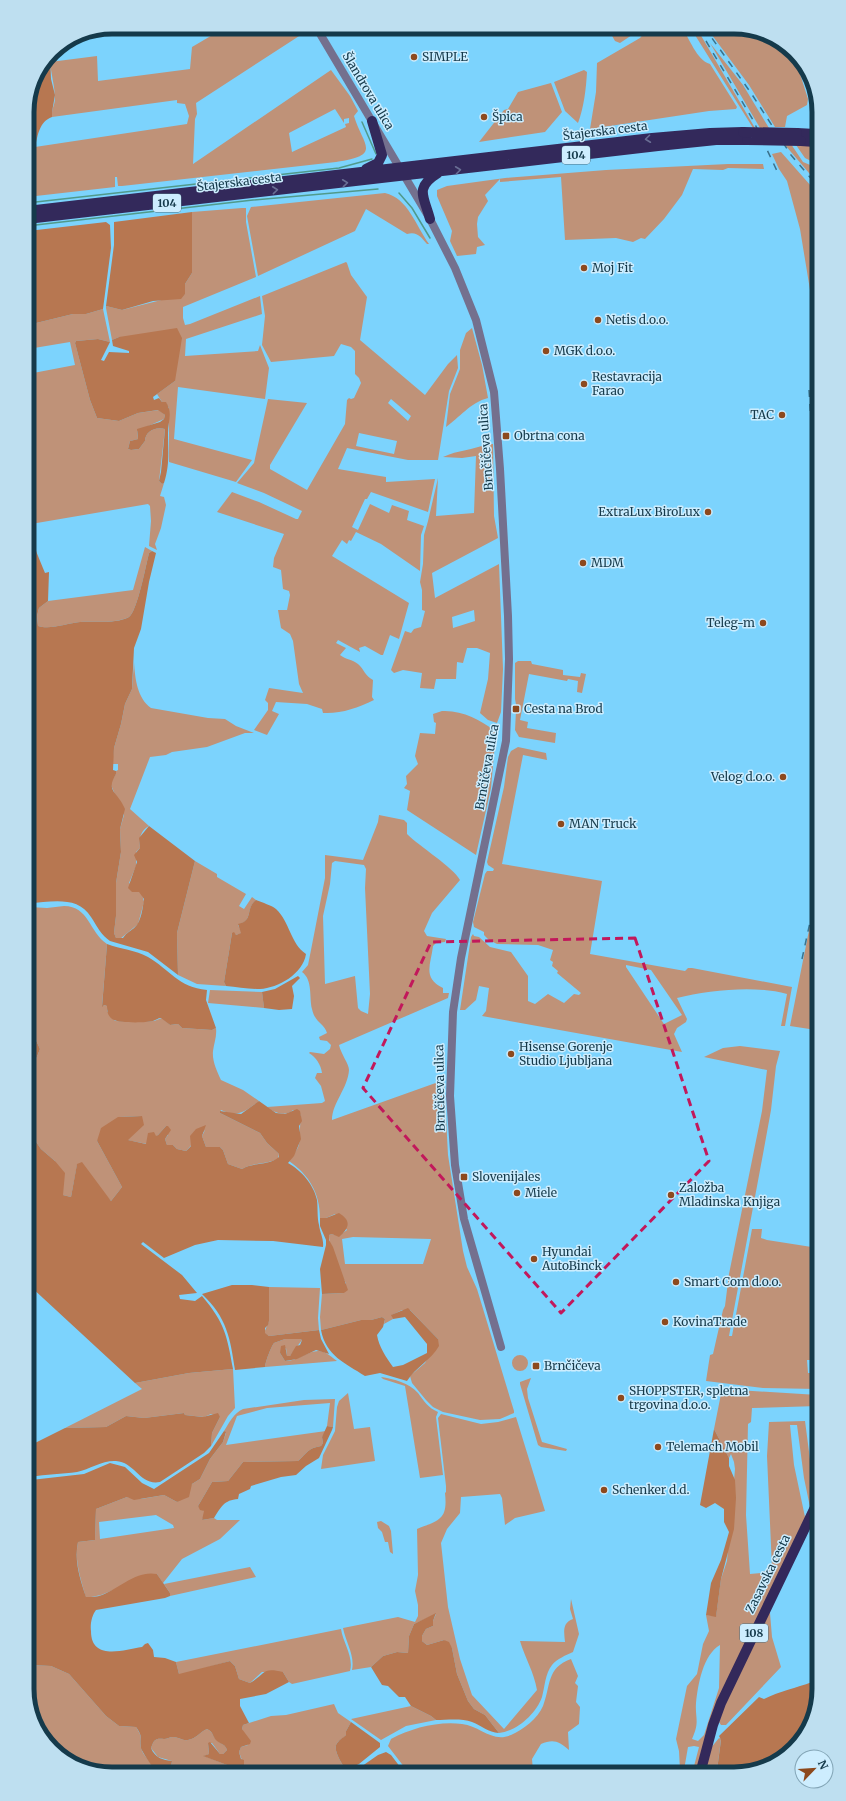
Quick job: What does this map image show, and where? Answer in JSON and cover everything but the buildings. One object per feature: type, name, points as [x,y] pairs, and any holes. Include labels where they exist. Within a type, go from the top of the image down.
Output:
[{"type":"main road","points":[[362,172],[376,164],[382,155],[372,121]]},
{"type":"main road","name":"Štajerska cesta","points":[[34,218],[403,172],[652,138],[710,133],[745,136],[799,137],[812,135]]},
{"type":"main road","name":"Štajerska cesta","points":[[34,210],[362,172],[439,172],[745,136]]},
{"type":"main road","name":"Štajerska cesta","points":[[799,137],[812,141]]},
{"type":"main road","points":[[430,219],[422,189],[426,180],[439,172]]},
{"type":"main road","name":"Zasavska cesta","points":[[702,1767],[713,1724],[721,1703],[812,1513]]},
{"type":"street","name":"Šlandrova ulica","points":[[320,34],[403,172]]},
{"type":"street","name":"Brnčičeva ulica","points":[[403,172],[430,219],[464,288],[484,347],[494,392],[501,477],[509,659],[506,740],[460,958],[453,1012],[450,1089],[455,1165],[464,1219],[501,1347]]},
{"type":"highlighted area","points":[[635,938],[709,1161],[561,1313],[363,1088],[431,942]]},
{"type":"shaded area","points":[[214,34],[302,34],[196,103],[197,114],[195,119],[193,164],[331,70],[350,96],[358,111],[354,116],[365,142],[365,152],[360,156],[336,162],[122,186],[118,186],[117,177],[115,177],[115,187],[34,196],[35,147],[187,124],[189,116],[185,104],[177,103],[177,100],[52,117],[55,98],[50,64],[52,62],[97,56],[98,81],[190,69],[192,47]],"holes":[[[335,109],[344,123],[344,119],[349,118],[349,123],[345,124],[346,127],[292,152],[289,133]]]},
{"type":"shaded area","points":[[611,34],[634,34],[620,43],[615,41]]},
{"type":"shaded area","points":[[643,34],[685,34],[701,58],[710,64],[737,107],[736,109],[709,111],[590,129],[596,92],[597,63],[640,38]]},
{"type":"shaded area","points":[[694,34],[700,34],[755,128],[753,128]]},
{"type":"shaded area","points":[[711,34],[749,35],[769,42],[782,50],[798,67],[808,99],[807,105],[787,116],[785,127],[775,127],[749,85]]},
{"type":"shaded area","points":[[710,43],[743,85],[769,128],[760,128]]},
{"type":"shaded area","points":[[50,64],[51,79],[55,95],[52,117],[44,122],[38,134],[34,150],[34,107],[40,82]]},
{"type":"shaded area","points":[[584,70],[587,72],[585,91],[582,111],[578,123],[565,111],[554,82]]},
{"type":"shaded area","points":[[551,83],[562,112],[545,132],[479,142],[504,110],[508,109],[518,92]]},
{"type":"shaded area","points":[[791,144],[803,162],[812,166],[812,176],[785,145]]},
{"type":"shaded area","points":[[796,145],[812,145],[812,162],[805,158]]},
{"type":"shaded area","points":[[781,152],[811,186],[812,189],[812,302],[800,229],[787,181],[772,154]]},
{"type":"shaded area","points":[[728,164],[763,164],[764,169],[693,169],[682,195],[664,219],[645,239],[641,238],[633,242],[616,238],[565,240],[561,177],[500,182],[500,179],[485,195],[488,201],[478,217],[478,237],[485,245],[477,247],[476,254],[457,256],[450,241],[452,231],[437,196],[437,190],[447,186],[505,178],[606,170]]},
{"type":"shaded area","points":[[385,193],[393,196],[406,207],[429,244],[427,244],[418,235],[414,233],[407,234],[366,209],[355,231],[258,276],[247,216],[251,207]]},
{"type":"shaded area","points":[[246,208],[246,222],[256,277],[183,307],[183,318],[185,325],[190,324],[260,296],[262,314],[186,339],[185,356],[258,351],[260,345],[269,368],[265,399],[178,387],[174,439],[252,460],[236,482],[169,462],[169,408],[166,403],[162,402],[157,394],[175,381],[119,337],[112,340],[106,306],[122,310],[185,294],[185,284],[192,273],[192,212]]},
{"type":"shaded area","points":[[192,212],[192,273],[185,284],[185,294],[181,299],[153,301],[122,310],[106,306],[114,245],[114,222]]},
{"type":"shaded area","points":[[106,222],[110,225],[111,248],[103,309],[86,314],[73,314],[34,324],[34,230]]},
{"type":"shaded area","points":[[346,262],[351,275],[367,297],[360,340],[425,395],[448,364],[457,355],[458,368],[449,391],[438,460],[408,460],[347,448],[338,469],[386,477],[386,482],[435,479],[428,512],[371,492],[367,499],[365,499],[352,527],[358,530],[370,504],[389,513],[392,505],[409,511],[407,520],[424,526],[421,535],[420,571],[381,544],[356,532],[351,541],[349,540],[347,544],[342,540],[332,556],[409,603],[399,639],[390,635],[383,655],[365,646],[359,648],[360,652],[338,640],[336,643],[346,648],[340,655],[358,664],[368,677],[373,680],[372,697],[374,700],[361,706],[336,713],[323,713],[322,709],[307,704],[276,702],[272,711],[279,714],[267,735],[254,730],[268,710],[268,703],[265,700],[269,688],[303,693],[299,684],[293,641],[290,634],[281,628],[278,610],[287,610],[290,595],[289,591],[283,589],[281,570],[273,567],[274,558],[284,534],[217,512],[232,492],[298,519],[302,511],[264,493],[237,483],[254,463],[268,399],[307,403],[270,465],[270,469],[307,490],[345,424],[347,400],[349,398],[354,398],[361,383],[355,374],[355,351],[351,347],[341,344],[334,356],[271,362],[262,345],[265,316],[262,296]],"holes":[[[391,399],[411,416],[408,421],[388,403]],[[359,433],[397,441],[394,454],[356,446]]]},
{"type":"shaded area","points":[[103,309],[110,342],[98,339],[76,341],[75,343],[90,400],[97,418],[119,421],[138,413],[159,410],[165,415],[164,419],[137,431],[138,439],[130,441],[128,449],[139,449],[145,441],[147,434],[152,430],[158,428],[165,429],[159,481],[162,484],[164,483],[160,496],[164,497],[166,505],[161,528],[155,544],[157,550],[149,546],[151,521],[150,506],[148,504],[34,523],[34,373],[75,365],[70,342],[34,348],[34,324],[73,314],[86,314]]},
{"type":"shaded area","points":[[177,328],[182,338],[175,381],[153,397],[154,400],[159,398],[162,402],[166,402],[170,413],[168,433],[168,464],[164,483],[162,484],[159,481],[165,429],[158,428],[152,430],[147,434],[145,441],[139,449],[128,449],[130,441],[138,439],[137,429],[160,422],[164,419],[165,415],[158,410],[138,413],[119,421],[97,418],[90,400],[75,343],[76,341],[98,339],[110,342],[101,360],[104,361],[109,352],[129,353],[129,351],[113,346],[112,340],[119,337]]},
{"type":"shaded area","points":[[472,328],[482,365],[488,398],[476,403],[446,427],[450,394],[460,369],[460,350],[466,333]]},
{"type":"shaded area","points":[[493,444],[494,516],[498,538],[432,573],[435,598],[499,564],[503,669],[501,712],[497,723],[488,720],[480,713],[488,679],[490,653],[477,648],[467,648],[463,663],[457,662],[456,679],[436,679],[434,689],[420,688],[422,673],[403,670],[394,673],[391,670],[405,631],[411,633],[414,629],[421,627],[425,611],[422,610],[422,590],[420,582],[423,564],[424,535],[438,478],[436,516],[474,513],[476,456],[462,458],[443,457]],"holes":[[[474,610],[475,621],[453,628],[452,617]]]},
{"type":"shaded area","points":[[34,544],[45,573],[49,572],[48,601],[39,608],[37,616],[38,626],[43,627],[80,622],[118,621],[129,617],[135,607],[149,553],[152,551],[156,553],[149,582],[141,629],[134,648],[132,689],[125,704],[114,748],[113,770],[116,771],[116,774],[113,780],[112,788],[125,809],[120,829],[121,852],[116,883],[116,916],[114,933],[116,938],[123,938],[137,925],[140,918],[144,899],[139,892],[132,892],[128,888],[137,862],[134,855],[140,848],[139,838],[149,826],[195,861],[177,933],[178,975],[148,952],[107,939],[86,910],[79,905],[63,901],[34,903]]},
{"type":"shaded area","points":[[145,547],[152,551],[149,553],[135,607],[129,617],[118,621],[80,622],[48,627],[38,626],[37,616],[39,608],[48,601],[133,590]]},
{"type":"shaded area","points":[[518,661],[531,661],[532,664],[563,670],[563,675],[580,677],[581,673],[586,674],[582,693],[577,692],[578,681],[568,679],[567,681],[529,674],[520,720],[528,722],[527,728],[556,733],[555,743],[519,737],[515,730],[517,710],[515,699],[515,663]]},
{"type":"shaded area","points":[[134,662],[136,681],[140,693],[146,704],[151,708],[208,718],[225,719],[236,726],[254,733],[245,733],[207,747],[150,757],[130,809],[149,826],[144,830],[141,836],[140,848],[136,852],[136,866],[129,883],[142,894],[144,902],[138,924],[120,939],[116,938],[114,933],[116,916],[116,883],[121,852],[120,829],[124,815],[111,785],[111,781],[118,770],[118,764],[112,764],[114,748],[125,704],[132,689]]},
{"type":"shaded area","points":[[442,711],[464,714],[496,731],[491,788],[476,855],[407,810],[410,791],[404,788],[407,784],[406,776],[418,764],[415,756],[420,733],[435,734],[436,723],[434,722],[433,714]]},
{"type":"shaded area","points":[[518,747],[546,753],[547,760],[523,755],[502,864],[602,881],[590,954],[685,971],[688,968],[692,968],[792,987],[785,1026],[781,1026],[787,994],[775,991],[747,989],[718,991],[677,998],[687,1019],[686,1022],[677,1028],[674,1034],[682,1052],[482,1016],[486,1011],[489,988],[479,986],[476,1000],[465,1010],[460,1010],[471,937],[473,934],[474,936],[479,937],[490,947],[511,952],[528,976],[528,1001],[535,1004],[548,994],[564,1003],[574,994],[579,995],[581,993],[557,973],[558,971],[552,966],[553,962],[550,960],[553,950],[538,945],[497,944],[489,940],[484,935],[484,932],[474,927],[473,922],[485,874],[487,871],[493,871],[494,869],[488,865],[487,862],[504,787],[508,757],[511,751]],"holes":[[[626,965],[651,970],[682,1015],[664,1024]]]},
{"type":"shaded area","points":[[379,815],[404,820],[407,823],[407,834],[451,869],[460,880],[432,913],[424,931],[427,936],[446,939],[445,942],[436,943],[433,946],[429,970],[432,980],[443,988],[443,993],[449,993],[448,998],[339,1045],[349,1070],[346,1083],[335,1108],[332,1120],[444,1080],[448,1155],[463,1251],[467,1267],[477,1289],[514,1411],[514,1413],[500,1419],[480,1420],[443,1412],[433,1407],[426,1400],[412,1383],[410,1376],[425,1363],[438,1339],[410,1310],[402,1310],[392,1315],[393,1319],[384,1324],[385,1319],[382,1317],[371,1320],[361,1320],[321,1330],[320,1317],[322,1294],[344,1293],[346,1283],[335,1259],[329,1235],[332,1234],[339,1236],[347,1230],[335,1214],[326,1218],[320,1218],[318,1201],[312,1185],[302,1172],[289,1161],[299,1146],[301,1115],[293,1110],[283,1114],[273,1111],[267,1107],[322,1103],[325,1101],[321,1086],[315,1078],[317,1073],[322,1073],[321,1067],[316,1059],[309,1053],[324,1054],[330,1049],[331,1045],[327,1041],[320,1040],[319,1037],[327,1033],[313,1014],[308,979],[302,972],[308,965],[311,950],[325,878],[325,855],[363,860],[378,822]],"holes":[[[335,861],[364,865],[366,869],[365,888],[370,994],[368,1014],[358,1008],[355,976],[325,984],[323,916],[330,884],[332,863]],[[353,1237],[431,1239],[423,1264],[345,1264],[342,1239]]]},
{"type":"shaded area","points":[[195,861],[217,874],[217,877],[246,894],[239,906],[244,909],[252,897],[256,900],[251,907],[246,920],[238,925],[242,933],[236,935],[232,933],[224,982],[226,986],[197,984],[178,975],[177,933]]},
{"type":"shaded area","points":[[256,900],[269,905],[281,914],[293,938],[306,954],[304,961],[295,974],[289,979],[274,986],[260,989],[226,986],[224,982],[232,933],[234,932],[236,935],[241,933],[238,924],[246,920],[253,903]]},
{"type":"shaded area","points":[[64,906],[79,910],[88,920],[96,933],[107,944],[102,1006],[107,1006],[107,1011],[115,1021],[140,1022],[154,1021],[162,1018],[170,1025],[178,1024],[182,1028],[212,1030],[216,1028],[213,1058],[221,1080],[243,1090],[259,1101],[242,1112],[232,1113],[221,1110],[220,1113],[260,1133],[267,1143],[279,1154],[278,1159],[242,1169],[228,1164],[223,1150],[220,1147],[206,1147],[202,1136],[205,1130],[186,1151],[177,1149],[173,1145],[167,1145],[165,1139],[168,1135],[166,1126],[147,1144],[127,1140],[142,1116],[119,1117],[97,1141],[122,1187],[111,1201],[77,1165],[71,1197],[63,1195],[55,1161],[41,1149],[34,1139],[34,1064],[40,1049],[34,1036],[34,907],[47,908]]},
{"type":"shaded area","points":[[812,915],[812,1029],[790,1026]]},
{"type":"shaded area","points":[[107,944],[148,957],[181,982],[207,990],[206,1000],[216,1028],[212,1030],[182,1028],[178,1024],[170,1025],[161,1018],[150,1022],[121,1022],[112,1019],[108,1014],[107,1006],[104,1005],[102,1007]]},
{"type":"shaded area","points":[[298,976],[300,978],[292,986],[294,996],[292,1009],[279,1010],[264,1008],[262,992],[275,989]]},
{"type":"shaded area","points":[[210,990],[262,992],[264,1008],[208,1003]]},
{"type":"shaded area","points":[[34,1036],[40,1049],[34,1064]]},
{"type":"shaded area","points":[[740,1046],[780,1051],[776,1066],[771,1110],[729,1336],[732,1336],[752,1229],[762,1229],[761,1238],[767,1240],[812,1247],[812,1360],[807,1360],[808,1373],[812,1373],[812,1389],[763,1388],[706,1381],[710,1355],[713,1354],[725,1306],[729,1274],[762,1111],[767,1070],[704,1057],[723,1048]]},
{"type":"shaded area","points":[[259,1101],[276,1113],[285,1114],[297,1109],[300,1111],[302,1121],[299,1126],[301,1139],[294,1156],[288,1163],[306,1178],[313,1189],[317,1200],[318,1222],[323,1247],[273,1241],[218,1240],[195,1245],[164,1258],[143,1242],[141,1244],[182,1275],[197,1293],[179,1295],[180,1299],[195,1301],[202,1296],[216,1314],[227,1339],[233,1369],[189,1373],[135,1383],[34,1290],[34,1139],[41,1149],[55,1161],[65,1173],[63,1195],[71,1197],[77,1164],[82,1162],[111,1201],[122,1187],[97,1141],[101,1128],[118,1117],[142,1116],[144,1125],[128,1140],[146,1144],[148,1133],[154,1132],[156,1136],[166,1126],[168,1126],[171,1130],[165,1139],[167,1145],[173,1145],[177,1149],[186,1151],[191,1146],[190,1136],[196,1129],[206,1125],[202,1136],[206,1147],[220,1147],[223,1150],[228,1164],[242,1169],[251,1165],[271,1162],[279,1157],[279,1154],[267,1143],[260,1133],[220,1113],[220,1111],[241,1114]]},
{"type":"shaded area","points":[[339,1213],[346,1219],[348,1225],[347,1228],[339,1237],[332,1234],[329,1235],[329,1240],[333,1247],[348,1290],[344,1293],[322,1294],[320,1269],[326,1240],[320,1226],[320,1218],[326,1218]]},
{"type":"shaded area","points":[[232,1285],[269,1287],[269,1321],[265,1328],[265,1333],[269,1336],[319,1330],[321,1339],[329,1354],[316,1350],[297,1359],[285,1361],[280,1353],[281,1346],[285,1345],[287,1356],[290,1356],[296,1346],[300,1345],[302,1340],[285,1339],[274,1343],[268,1355],[265,1367],[235,1370],[226,1329],[217,1311],[202,1294]]},
{"type":"shaded area","points":[[269,1287],[320,1288],[318,1318],[319,1330],[269,1336],[264,1333],[269,1321]]},
{"type":"shaded area","points":[[408,1308],[438,1339],[439,1346],[407,1381],[380,1373],[365,1376],[344,1363],[332,1353],[327,1346],[321,1330],[361,1320],[371,1320],[382,1317],[385,1319],[383,1327],[377,1335],[381,1348],[393,1367],[403,1365],[427,1353],[427,1344],[405,1317],[393,1319],[391,1315]]},
{"type":"shaded area","points":[[285,1339],[302,1340],[290,1356],[287,1356],[286,1348],[280,1353],[285,1361],[291,1361],[318,1351],[329,1355],[337,1361],[265,1367],[268,1355],[274,1343]]},
{"type":"shaded area","points":[[517,1355],[523,1355],[528,1360],[526,1369],[523,1371],[517,1371],[512,1366],[512,1360]]},
{"type":"shaded area","points":[[233,1369],[235,1408],[228,1416],[211,1446],[212,1433],[220,1417],[211,1414],[204,1417],[185,1415],[184,1413],[144,1418],[126,1416],[106,1427],[65,1428],[142,1389],[135,1383],[189,1373]]},
{"type":"shaded area","points":[[381,1377],[406,1384],[418,1393],[429,1406],[438,1412],[436,1417],[443,1475],[420,1478],[405,1386]]},
{"type":"shaded area","points":[[531,1378],[527,1389],[528,1398],[542,1442],[567,1449],[566,1451],[541,1447],[538,1445],[520,1384],[520,1382]]},
{"type":"shaded area","points":[[722,1389],[812,1395],[812,1406],[752,1408],[751,1422],[748,1424],[746,1515],[750,1574],[761,1573],[772,1568],[767,1456],[769,1422],[805,1421],[812,1475],[812,1507],[738,1658],[698,1767],[694,1767],[699,1747],[694,1746],[688,1747],[685,1767],[680,1767],[679,1751],[676,1739],[687,1686],[697,1674],[703,1644],[709,1631],[706,1615],[716,1616],[721,1579],[727,1561],[735,1469],[731,1454],[729,1458],[714,1429]],"holes":[[[790,1425],[797,1425],[804,1478],[810,1507],[805,1517],[794,1465]],[[720,1645],[719,1688],[704,1735],[698,1741],[692,1739],[697,1724],[696,1703],[702,1671],[709,1656]]]},
{"type":"shaded area","points":[[348,1393],[354,1429],[370,1427],[375,1461],[321,1469],[323,1455],[335,1431],[339,1401]]},
{"type":"shaded area","points":[[335,1399],[333,1427],[327,1426],[330,1403],[267,1408],[237,1416],[226,1445],[326,1431],[322,1437],[323,1443],[321,1446],[310,1450],[298,1461],[243,1462],[228,1481],[212,1482],[198,1506],[204,1511],[202,1520],[214,1518],[217,1520],[240,1520],[220,1539],[182,1559],[163,1583],[157,1574],[153,1574],[101,1595],[86,1598],[79,1570],[77,1549],[78,1542],[95,1540],[96,1509],[127,1497],[141,1499],[164,1495],[177,1502],[192,1484],[200,1479],[210,1459],[223,1442],[226,1433],[224,1431],[237,1413],[243,1409],[304,1400]],"holes":[[[156,1515],[173,1525],[174,1528],[100,1539],[99,1522]]]},
{"type":"shaded area","points":[[184,1413],[185,1415],[203,1417],[218,1413],[220,1417],[212,1433],[211,1446],[204,1453],[160,1482],[147,1481],[128,1465],[123,1462],[116,1461],[101,1463],[77,1472],[34,1476],[34,1444],[65,1428],[106,1427],[126,1416],[144,1418]]},
{"type":"shaded area","points":[[441,1414],[481,1424],[498,1422],[516,1417],[545,1511],[515,1518],[505,1525],[502,1498],[500,1494],[461,1497],[460,1513],[447,1529],[441,1543],[448,1607],[460,1659],[472,1695],[504,1729],[537,1690],[534,1677],[520,1641],[565,1642],[565,1625],[573,1619],[570,1609],[571,1599],[579,1634],[573,1652],[556,1661],[552,1665],[547,1676],[542,1697],[535,1710],[525,1721],[506,1732],[499,1733],[485,1715],[474,1709],[468,1701],[457,1674],[452,1648],[444,1640],[427,1645],[422,1641],[422,1636],[426,1629],[433,1626],[433,1621],[436,1614],[414,1624],[409,1636],[408,1653],[397,1652],[383,1656],[371,1667],[352,1670],[353,1665],[351,1654],[344,1633],[343,1628],[398,1617],[415,1622],[418,1616],[418,1605],[415,1591],[418,1575],[417,1529],[440,1518],[445,1509],[446,1502],[446,1486],[438,1418]]},
{"type":"shaded area","points":[[327,1426],[333,1427],[319,1458],[306,1466],[296,1475],[281,1477],[251,1486],[250,1489],[239,1494],[238,1499],[229,1501],[223,1505],[214,1518],[202,1520],[204,1511],[200,1510],[198,1506],[212,1482],[228,1481],[243,1462],[298,1461],[310,1450],[321,1446],[323,1443],[322,1437]]},
{"type":"shaded area","points":[[714,1429],[729,1458],[729,1466],[735,1480],[736,1498],[734,1529],[721,1579],[716,1617],[706,1615],[711,1583],[721,1560],[729,1532],[724,1522],[724,1509],[715,1503],[706,1508],[700,1505]]},
{"type":"shaded area","points":[[224,1431],[226,1432],[223,1442],[210,1459],[200,1479],[192,1484],[189,1497],[177,1502],[164,1495],[134,1500],[127,1497],[96,1509],[95,1540],[78,1542],[77,1549],[77,1563],[86,1597],[96,1597],[102,1595],[128,1580],[149,1573],[157,1574],[170,1593],[170,1596],[96,1610],[92,1617],[91,1623],[92,1640],[96,1647],[109,1651],[142,1647],[148,1643],[153,1650],[154,1657],[165,1658],[176,1662],[179,1674],[230,1661],[235,1666],[239,1679],[250,1683],[264,1672],[271,1670],[283,1672],[289,1682],[266,1694],[240,1699],[240,1706],[249,1723],[243,1725],[242,1729],[251,1741],[250,1744],[241,1747],[239,1752],[241,1759],[244,1760],[244,1766],[232,1767],[203,1756],[209,1754],[208,1743],[210,1742],[220,1754],[223,1754],[227,1750],[207,1729],[188,1740],[173,1737],[155,1740],[151,1748],[155,1754],[162,1759],[172,1761],[171,1767],[154,1767],[141,1748],[141,1736],[136,1727],[119,1726],[106,1716],[69,1674],[51,1666],[34,1665],[34,1480],[84,1474],[110,1463],[125,1467],[142,1483],[154,1489],[209,1453]]},
{"type":"shaded area","points":[[381,1521],[389,1526],[391,1531],[393,1554],[390,1552],[388,1542],[385,1542],[382,1532],[378,1528],[377,1522]]},
{"type":"shaded area","points":[[250,1567],[256,1577],[170,1596],[170,1593],[164,1584]]},
{"type":"shaded area","points":[[436,1613],[433,1626],[426,1629],[422,1636],[422,1641],[427,1645],[444,1640],[449,1642],[452,1648],[457,1674],[468,1701],[474,1709],[485,1715],[499,1733],[468,1721],[436,1720],[411,1706],[405,1697],[399,1697],[388,1686],[382,1685],[371,1667],[383,1656],[397,1652],[408,1653],[409,1636],[414,1624]]},
{"type":"shaded area","points":[[768,1613],[770,1613],[772,1637],[781,1667],[726,1725],[721,1725],[719,1722],[729,1692]]},
{"type":"shaded area","points":[[341,1629],[351,1660],[350,1671],[292,1684],[283,1672],[262,1672],[250,1683],[239,1679],[235,1666],[230,1661],[184,1674],[179,1674],[176,1662]]},
{"type":"shaded area","points":[[571,1659],[578,1676],[575,1683],[578,1686],[576,1702],[580,1707],[579,1724],[568,1732],[569,1750],[552,1741],[541,1744],[532,1759],[533,1767],[404,1767],[388,1746],[391,1739],[416,1729],[425,1726],[453,1723],[468,1725],[492,1736],[498,1737],[504,1737],[516,1733],[538,1715],[543,1706],[553,1673],[557,1667]]},
{"type":"shaded area","points":[[34,1665],[51,1666],[69,1674],[106,1716],[119,1726],[136,1727],[141,1736],[142,1751],[153,1767],[97,1766],[73,1757],[64,1751],[50,1737],[38,1714],[34,1689]]},
{"type":"shaded area","points":[[812,1682],[809,1709],[804,1724],[796,1737],[782,1751],[759,1763],[734,1767],[717,1767],[721,1740],[719,1736],[759,1697],[764,1699]]},
{"type":"shaded area","points":[[334,1704],[338,1713],[351,1722],[346,1731],[346,1735],[336,1745],[336,1752],[344,1767],[240,1767],[244,1766],[239,1752],[241,1747],[248,1745],[242,1729],[243,1725],[271,1716],[286,1715]]},
{"type":"shaded area","points":[[411,1706],[436,1720],[406,1726],[381,1740],[351,1719]]},
{"type":"shaded area","points":[[351,1722],[380,1743],[380,1747],[359,1764],[352,1767],[344,1767],[336,1752],[336,1745],[346,1735],[346,1731]]},
{"type":"shaded area","points":[[207,1729],[227,1750],[223,1754],[220,1754],[212,1743],[208,1743],[209,1754],[204,1756],[232,1767],[171,1767],[172,1761],[158,1757],[151,1748],[154,1741],[157,1739],[173,1737],[188,1740]]},
{"type":"shaded area","points":[[719,1738],[721,1739],[717,1767],[704,1767],[710,1749]]},
{"type":"shaded area","points":[[386,1752],[391,1755],[400,1767],[361,1767],[378,1755]]},
{"type":"waterway","points":[[362,122],[376,154]]},
{"type":"waterway","points":[[34,202],[339,168],[372,159]]},
{"type":"waterway","points":[[34,225],[253,200],[378,189]]},
{"type":"waterway","points":[[399,193],[412,208],[430,238]]},
{"type":"railway","points":[[709,34],[751,93],[791,155],[812,180]]},
{"type":"railway","points":[[706,41],[753,120],[778,173]]},
{"type":"railway","points":[[809,390],[812,439]]},
{"type":"railway","points":[[802,959],[812,913]]},
{"type":"place","name":"SIMPLE","points":[[414,57]]},
{"type":"place","name":"Špica","points":[[484,117]]},
{"type":"place","name":"Moj Fit","points":[[584,268]]},
{"type":"place","name":"Netis d.o.o.","points":[[598,320]]},
{"type":"place","name":"MGK d.o.o.","points":[[546,351]]},
{"type":"place","name":"Restavracija Farao","points":[[584,384]]},
{"type":"place","name":"TAC","points":[[782,415]]},
{"type":"place","name":"Obrtna cona","points":[[506,436]]},
{"type":"place","name":"ExtraLux BiroLux","points":[[708,512]]},
{"type":"place","name":"MDM","points":[[583,563]]},
{"type":"place","name":"Teleg-m","points":[[763,623]]},
{"type":"place","name":"Cesta na Brod","points":[[516,709]]},
{"type":"place","name":"Velog d.o.o.","points":[[783,777]]},
{"type":"place","name":"MAN Truck","points":[[561,824]]},
{"type":"place","name":"Hisense Gorenje Studio Ljubljana","points":[[511,1054]]},
{"type":"place","name":"Slovenijales","points":[[464,1177]]},
{"type":"place","name":"Miele","points":[[517,1193]]},
{"type":"place","name":"Založba Mladinska Knjiga","points":[[671,1195]]},
{"type":"place","name":"Hyundai AutoBinck","points":[[534,1259]]},
{"type":"place","name":"Smart Com d.o.o.","points":[[676,1282]]},
{"type":"place","name":"KovinaTrade","points":[[665,1322]]},
{"type":"place","name":"Brnčičeva","points":[[536,1366]]},
{"type":"place","name":"SHOPPSTER, spletna trgovina d.o.o.","points":[[621,1398]]},
{"type":"place","name":"Telemach Mobil","points":[[658,1447]]},
{"type":"place","name":"Schenker d.d.","points":[[604,1490]]}]
